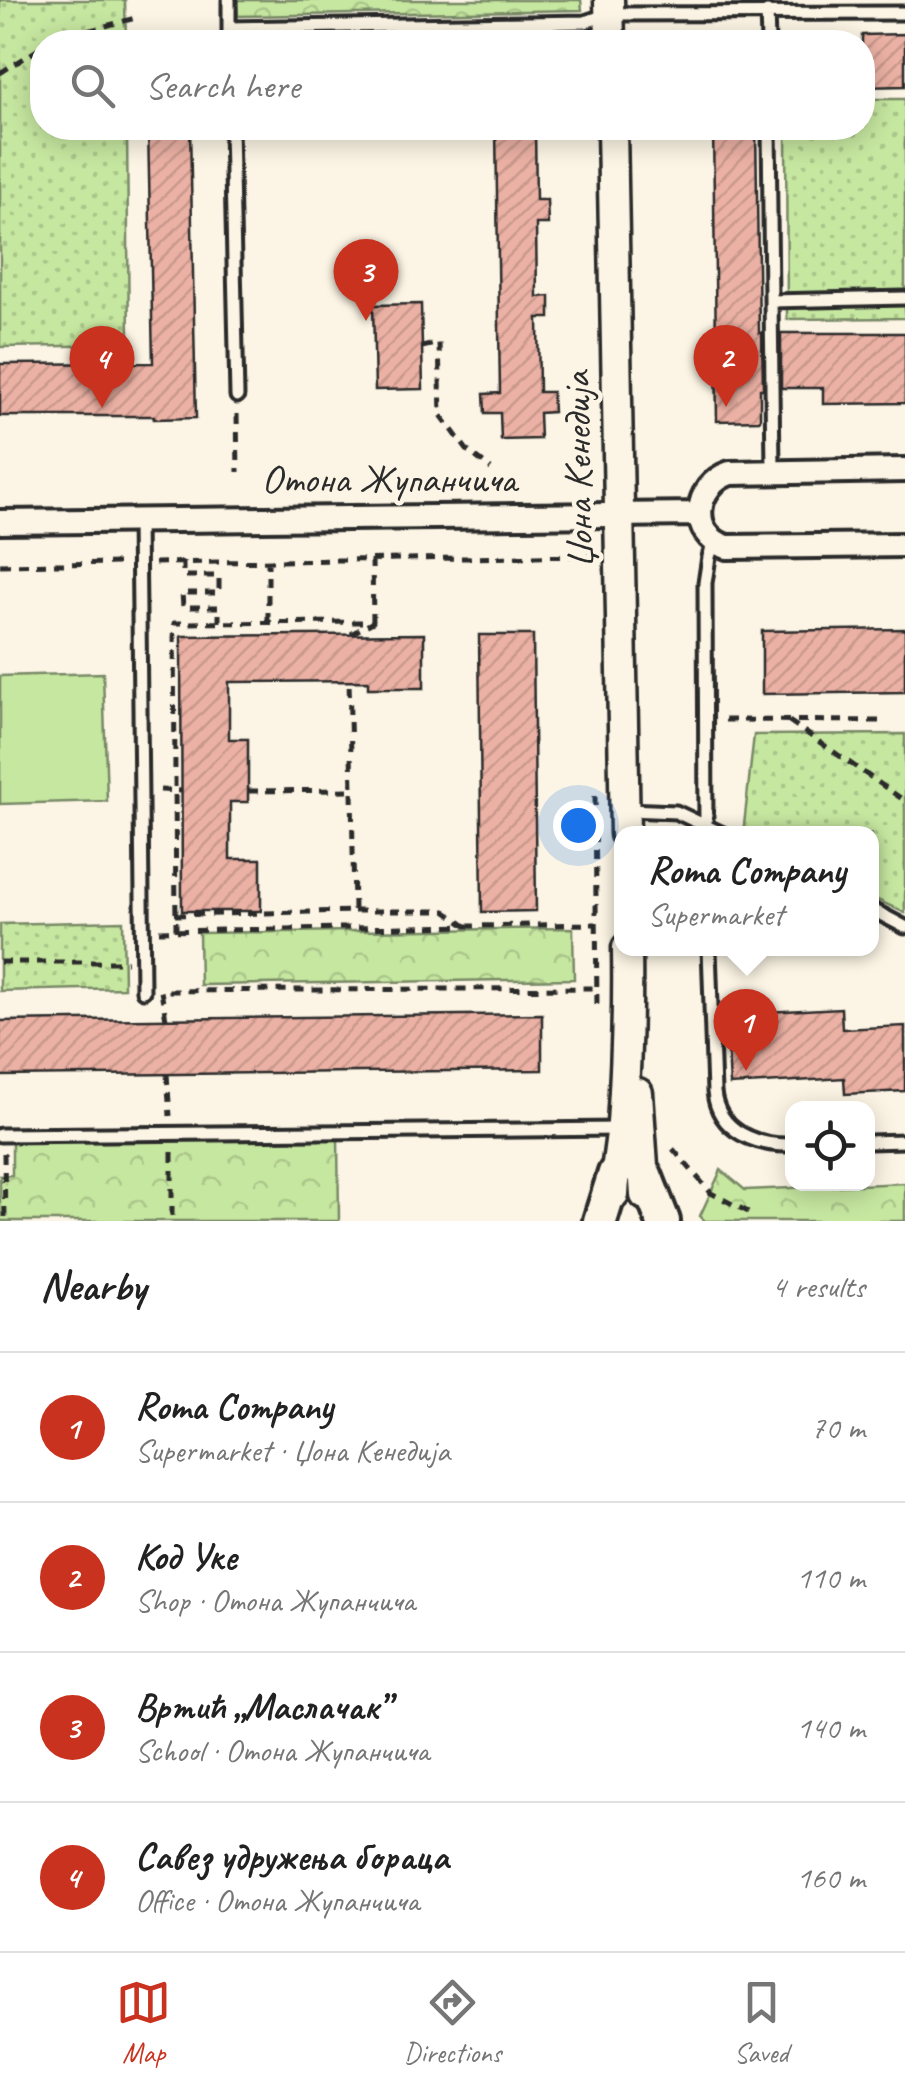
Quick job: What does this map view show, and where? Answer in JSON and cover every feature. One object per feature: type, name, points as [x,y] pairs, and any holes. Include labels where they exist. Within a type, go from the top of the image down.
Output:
[{"type":"main road","points":[[600,1221],[630,1174],[663,1221]]},
{"type":"street","name":"Џона Кенедија","points":[[612,140],[625,822]]},
{"type":"street","points":[[905,470],[730,473],[707,490],[700,514],[705,533],[714,542],[734,547],[905,545]]},
{"type":"street","name":"Отона Жупанчича","points":[[0,522],[700,514]]},
{"type":"street","points":[[614,1221],[630,1174],[627,956]]},
{"type":"street","points":[[630,1174],[646,1221]]},
{"type":"lane","points":[[229,0],[229,28],[584,22],[609,7],[905,13]]},
{"type":"lane","points":[[768,12],[768,30]]},
{"type":"lane","points":[[231,140],[237,396]]},
{"type":"lane","points":[[769,140],[773,471]]},
{"type":"lane","points":[[771,301],[905,298]]},
{"type":"lane","points":[[138,520],[144,991]]},
{"type":"lane","points":[[706,826],[705,583],[714,542]]},
{"type":"lane","name":"Џона Кенедија","points":[[625,822],[676,812],[701,826]]},
{"type":"lane","points":[[879,913],[905,927]]},
{"type":"lane","points":[[710,956],[715,1102],[730,1126],[758,1142],[785,1145]]},
{"type":"lane","points":[[2,1135],[632,1128]]},
{"type":"lane","points":[[875,1142],[905,1141]]},
{"type":"path","points":[[88,30],[138,18]]},
{"type":"path","points":[[0,73],[30,54]]},
{"type":"path","points":[[422,347],[439,343],[441,415],[468,450],[491,469]]},
{"type":"path","points":[[237,396],[238,472]]},
{"type":"path","points":[[0,565],[588,556],[593,563]]},
{"type":"path","points":[[372,559],[374,622]]},
{"type":"path","points":[[268,560],[268,622]]},
{"type":"path","points":[[183,562],[183,576],[219,576],[219,593],[182,593],[183,608],[219,607],[219,622]]},
{"type":"path","points":[[176,931],[174,623],[374,622]]},
{"type":"path","points":[[349,635],[374,622]]},
{"type":"path","points":[[159,661],[174,661]]},
{"type":"path","points":[[349,681],[354,912]]},
{"type":"path","points":[[706,720],[882,721]]},
{"type":"path","points":[[789,721],[905,802]]},
{"type":"path","points":[[594,787],[598,1024]]},
{"type":"path","points":[[160,790],[178,790]]},
{"type":"path","points":[[248,791],[352,790]]},
{"type":"path","points":[[160,832],[175,832]]},
{"type":"path","points":[[175,915],[444,911],[466,926]]},
{"type":"path","points":[[143,932],[596,924]]},
{"type":"path","points":[[0,962],[143,962]]},
{"type":"path","points":[[166,1019],[162,991],[597,988]]},
{"type":"path","points":[[2,1135],[5,1221]]},
{"type":"path","points":[[673,1149],[710,1193],[754,1215]]},
{"type":"green space","points":[[0,0],[125,0],[126,30],[30,30],[30,140],[127,140],[129,345],[0,347]]},
{"type":"green space","points":[[237,0],[581,0],[582,10],[238,16]]},
{"type":"green space","points":[[875,99],[905,99],[905,318],[787,319],[786,140],[875,140]]},
{"type":"green space","points":[[103,673],[107,801],[0,804],[0,676]]},
{"type":"green space","points":[[905,734],[905,913],[879,901],[879,826],[744,826],[754,735]]},
{"type":"green space","points":[[123,921],[124,988],[0,991],[0,924]]},
{"type":"green space","points":[[573,928],[574,979],[200,985],[199,933]]},
{"type":"green space","points":[[338,1138],[339,1221],[0,1221],[0,1176],[12,1175],[12,1142]]},
{"type":"green space","points":[[721,1170],[745,1190],[875,1191],[875,1184],[905,1183],[905,1221],[705,1221],[700,1216]]},
{"type":"building","points":[[905,34],[905,86],[875,87],[875,35]]},
{"type":"building","points":[[148,140],[190,140],[196,418],[0,416],[0,364],[153,363]]},
{"type":"building","points":[[496,140],[535,140],[536,200],[547,200],[548,224],[536,224],[537,297],[550,296],[550,318],[538,318],[539,392],[552,392],[553,412],[539,413],[540,439],[501,440],[500,413],[485,413],[484,394],[500,393]]},
{"type":"building","points":[[713,140],[756,140],[763,389],[760,420],[717,421]]},
{"type":"building","points":[[421,304],[423,389],[375,390],[373,305]]},
{"type":"building","points":[[781,333],[905,333],[905,403],[823,404],[823,388],[781,388]]},
{"type":"building","points":[[905,629],[905,692],[762,694],[762,631]]},
{"type":"building","points":[[424,634],[424,688],[368,688],[368,681],[229,682],[229,739],[248,739],[248,802],[230,802],[230,859],[261,859],[261,911],[182,911],[181,636]]},
{"type":"building","points":[[479,635],[533,635],[536,911],[482,912]]},
{"type":"building","points":[[841,1008],[842,1029],[905,1026],[905,1091],[845,1094],[844,1078],[730,1085],[726,1014]]},
{"type":"building","points":[[542,1014],[542,1070],[0,1076],[0,1021]]},
{"type":"place","name":"Вртић „Маслачак”","points":[[366,321]]},
{"type":"place","name":"Код Уке","points":[[726,407]]},
{"type":"place","name":"Савез удружења бораца","points":[[102,408]]},
{"type":"place","name":"Roma Company","points":[[746,1071]]}]
